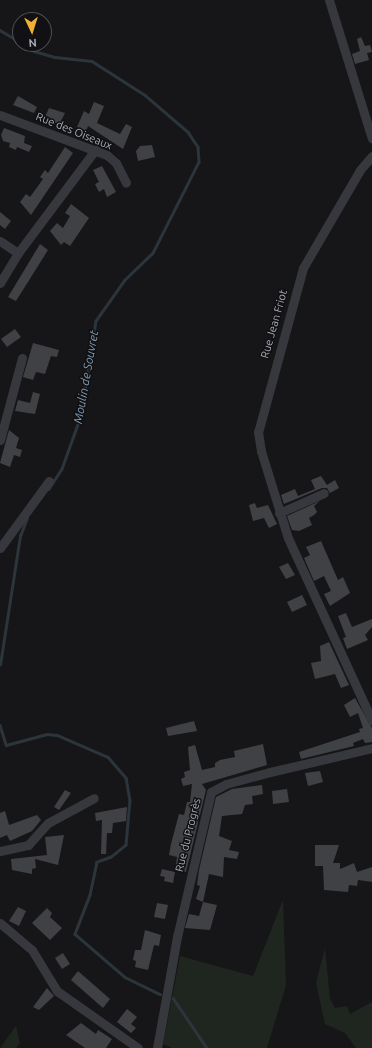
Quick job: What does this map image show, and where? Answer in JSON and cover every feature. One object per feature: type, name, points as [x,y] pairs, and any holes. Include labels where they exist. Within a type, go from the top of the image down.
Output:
[{"type":"street","points":[[329,0],[372,139]]},
{"type":"street","name":"Rue des Oiseaux","points":[[0,115],[95,150],[116,163],[126,183]]},
{"type":"street","points":[[0,283],[18,253],[95,150]]},
{"type":"street","name":"Rue Jean Friot","points":[[372,156],[360,170],[302,268],[261,414],[258,432],[261,451],[279,514],[288,538],[372,721]]},
{"type":"street","points":[[0,241],[18,253]]},
{"type":"street","points":[[0,440],[22,358]]},
{"type":"street","points":[[0,548],[49,481]]},
{"type":"street","points":[[279,514],[324,493]]},
{"type":"street","name":"Rue du Progrès","points":[[157,1048],[177,937],[211,792],[226,784],[372,748]]},
{"type":"street","points":[[0,851],[28,845],[48,823],[94,798]]},
{"type":"street","points":[[0,923],[32,950],[56,991],[138,1048]]},
{"type":"shaded area","points":[[283,900],[286,985],[267,1048],[172,1048],[163,1044],[180,956],[253,976]]},
{"type":"shaded area","points":[[325,948],[330,999],[335,1008],[347,1006],[350,1014],[372,1002],[372,1048],[356,1048],[345,1033],[325,1024],[316,983]]},
{"type":"shaded area","points":[[16,1026],[20,1043],[16,1048],[0,1048]]},
{"type":"building","points":[[361,37],[365,46],[370,45],[372,52],[367,53],[369,60],[355,64],[352,54],[360,51],[357,39]]},
{"type":"building","points":[[18,96],[37,107],[34,113],[13,105]]},
{"type":"building","points":[[94,102],[104,106],[97,123],[120,134],[126,124],[132,127],[123,149],[88,126],[86,131],[77,127],[84,111],[89,114]]},
{"type":"building","points":[[49,108],[65,113],[59,125],[45,117]]},
{"type":"building","points":[[4,128],[25,136],[24,143],[32,146],[29,152],[17,147],[16,150],[9,147],[10,143],[3,141],[1,135]]},
{"type":"building","points":[[152,145],[155,157],[138,161],[136,151],[140,146]]},
{"type":"building","points":[[65,147],[73,153],[31,215],[20,202],[26,194],[30,197],[43,179],[40,177],[45,170],[48,173]]},
{"type":"building","points":[[102,166],[116,192],[107,197],[104,189],[99,192],[95,184],[99,182],[93,170]]},
{"type":"building","points":[[71,204],[89,218],[70,246],[64,242],[61,245],[50,231],[57,223],[63,228],[70,216],[65,213]]},
{"type":"building","points":[[0,212],[11,221],[5,229],[0,225]]},
{"type":"building","points":[[40,244],[48,250],[16,301],[8,297]]},
{"type":"building","points":[[15,329],[21,337],[7,347],[1,339]]},
{"type":"building","points":[[33,343],[59,350],[57,357],[51,356],[45,374],[36,372],[33,380],[23,377]]},
{"type":"building","points":[[33,392],[40,394],[35,414],[15,411],[18,400],[30,403]]},
{"type":"building","points":[[9,430],[19,438],[16,448],[22,450],[20,457],[14,455],[10,467],[0,463]]},
{"type":"building","points":[[321,476],[327,485],[335,480],[339,488],[330,493],[327,488],[322,488],[284,504],[281,495],[295,489],[298,496],[315,489],[311,480]]},
{"type":"building","points":[[320,501],[314,506],[317,512],[309,518],[312,525],[299,531],[292,530],[287,516]]},
{"type":"building","points":[[255,503],[257,508],[268,505],[277,524],[269,528],[264,518],[253,521],[249,505]]},
{"type":"building","points":[[321,541],[338,580],[343,577],[350,593],[330,606],[324,594],[331,591],[324,576],[314,581],[304,558],[310,555],[306,547]]},
{"type":"building","points":[[288,563],[295,575],[286,579],[279,567]]},
{"type":"building","points":[[302,595],[307,605],[292,612],[287,602]]},
{"type":"building","points":[[346,613],[352,627],[372,619],[372,627],[365,635],[368,640],[347,649],[343,638],[346,637],[338,616]]},
{"type":"building","points":[[329,642],[349,685],[341,688],[335,674],[315,679],[311,663],[321,661],[320,646]]},
{"type":"building","points":[[355,698],[372,728],[372,742],[365,743],[363,739],[353,743],[354,746],[301,759],[299,752],[360,732],[359,729],[363,728],[358,713],[350,717],[344,705]]},
{"type":"building","points":[[194,721],[197,731],[168,736],[166,728]]},
{"type":"building","points":[[263,744],[267,765],[202,784],[206,790],[186,872],[175,870],[177,857],[169,855],[171,844],[179,814],[184,815],[187,802],[190,802],[192,784],[183,786],[181,779],[185,777],[184,772],[190,770],[188,747],[195,745],[202,770],[215,767],[215,763],[220,760],[235,757],[234,751]]},
{"type":"building","points":[[320,771],[323,782],[308,786],[305,773]]},
{"type":"building","points":[[262,785],[263,794],[252,796],[253,804],[245,805],[242,814],[222,816],[219,836],[232,841],[229,850],[239,852],[237,859],[224,857],[223,877],[209,874],[203,902],[196,899],[200,886],[197,885],[199,870],[216,797],[232,789]]},
{"type":"building","points":[[287,789],[289,802],[273,804],[272,791]]},
{"type":"building","points":[[65,790],[71,793],[59,810],[54,807]]},
{"type":"building","points":[[127,807],[126,821],[113,823],[112,833],[107,833],[106,854],[101,854],[102,820],[96,821],[95,813]]},
{"type":"building","points":[[5,811],[9,825],[37,815],[41,820],[32,831],[10,841],[7,835],[0,838],[0,813]]},
{"type":"building","points":[[64,835],[58,865],[35,859],[36,868],[32,869],[32,874],[12,870],[11,859],[47,855],[45,837]]},
{"type":"building","points":[[315,845],[339,845],[333,863],[340,863],[340,869],[354,863],[357,872],[372,867],[372,882],[358,880],[357,886],[349,885],[348,892],[324,890],[323,866],[315,866]]},
{"type":"building","points":[[162,869],[175,872],[173,883],[164,881],[165,877],[160,876]]},
{"type":"building","points":[[203,902],[217,905],[210,930],[185,928],[189,914],[199,916]]},
{"type":"building","points":[[157,903],[168,905],[165,919],[154,917]]},
{"type":"building","points":[[18,907],[26,911],[19,926],[9,921]]},
{"type":"building","points":[[47,908],[52,913],[50,917],[62,928],[50,940],[32,923]]},
{"type":"building","points":[[145,930],[161,935],[159,946],[154,945],[148,970],[135,967],[136,961],[133,960],[135,950],[141,950]]},
{"type":"building","points":[[63,953],[70,964],[62,969],[55,958]]},
{"type":"building","points":[[78,971],[110,999],[103,1008],[71,980]]},
{"type":"building","points":[[47,988],[54,996],[39,1010],[33,1007]]},
{"type":"building","points":[[127,1009],[137,1017],[131,1024],[136,1028],[131,1033],[117,1022]]},
{"type":"building","points":[[81,1023],[96,1034],[98,1030],[112,1039],[106,1048],[85,1048],[66,1035]]},
{"type":"waterway","name":"Moulin de Souvret","points":[[0,30],[12,37]]},
{"type":"waterway","name":"Moulin de Souvret","points":[[38,52],[55,57],[92,61],[145,95],[188,132],[198,147],[199,162],[153,253],[125,280],[96,321],[81,416],[62,469],[49,489]]},
{"type":"waterway","name":"Moulin de Souvret","points":[[0,665],[20,536],[27,518]]},
{"type":"waterway","name":"Moulin de Souvret","points":[[0,725],[6,745],[47,734],[57,735],[108,757],[126,778],[130,800],[126,845],[111,857],[97,862],[90,895],[75,934],[125,977],[160,994]]},
{"type":"waterway","name":"Moulin de Souvret","points":[[173,998],[207,1048]]}]
